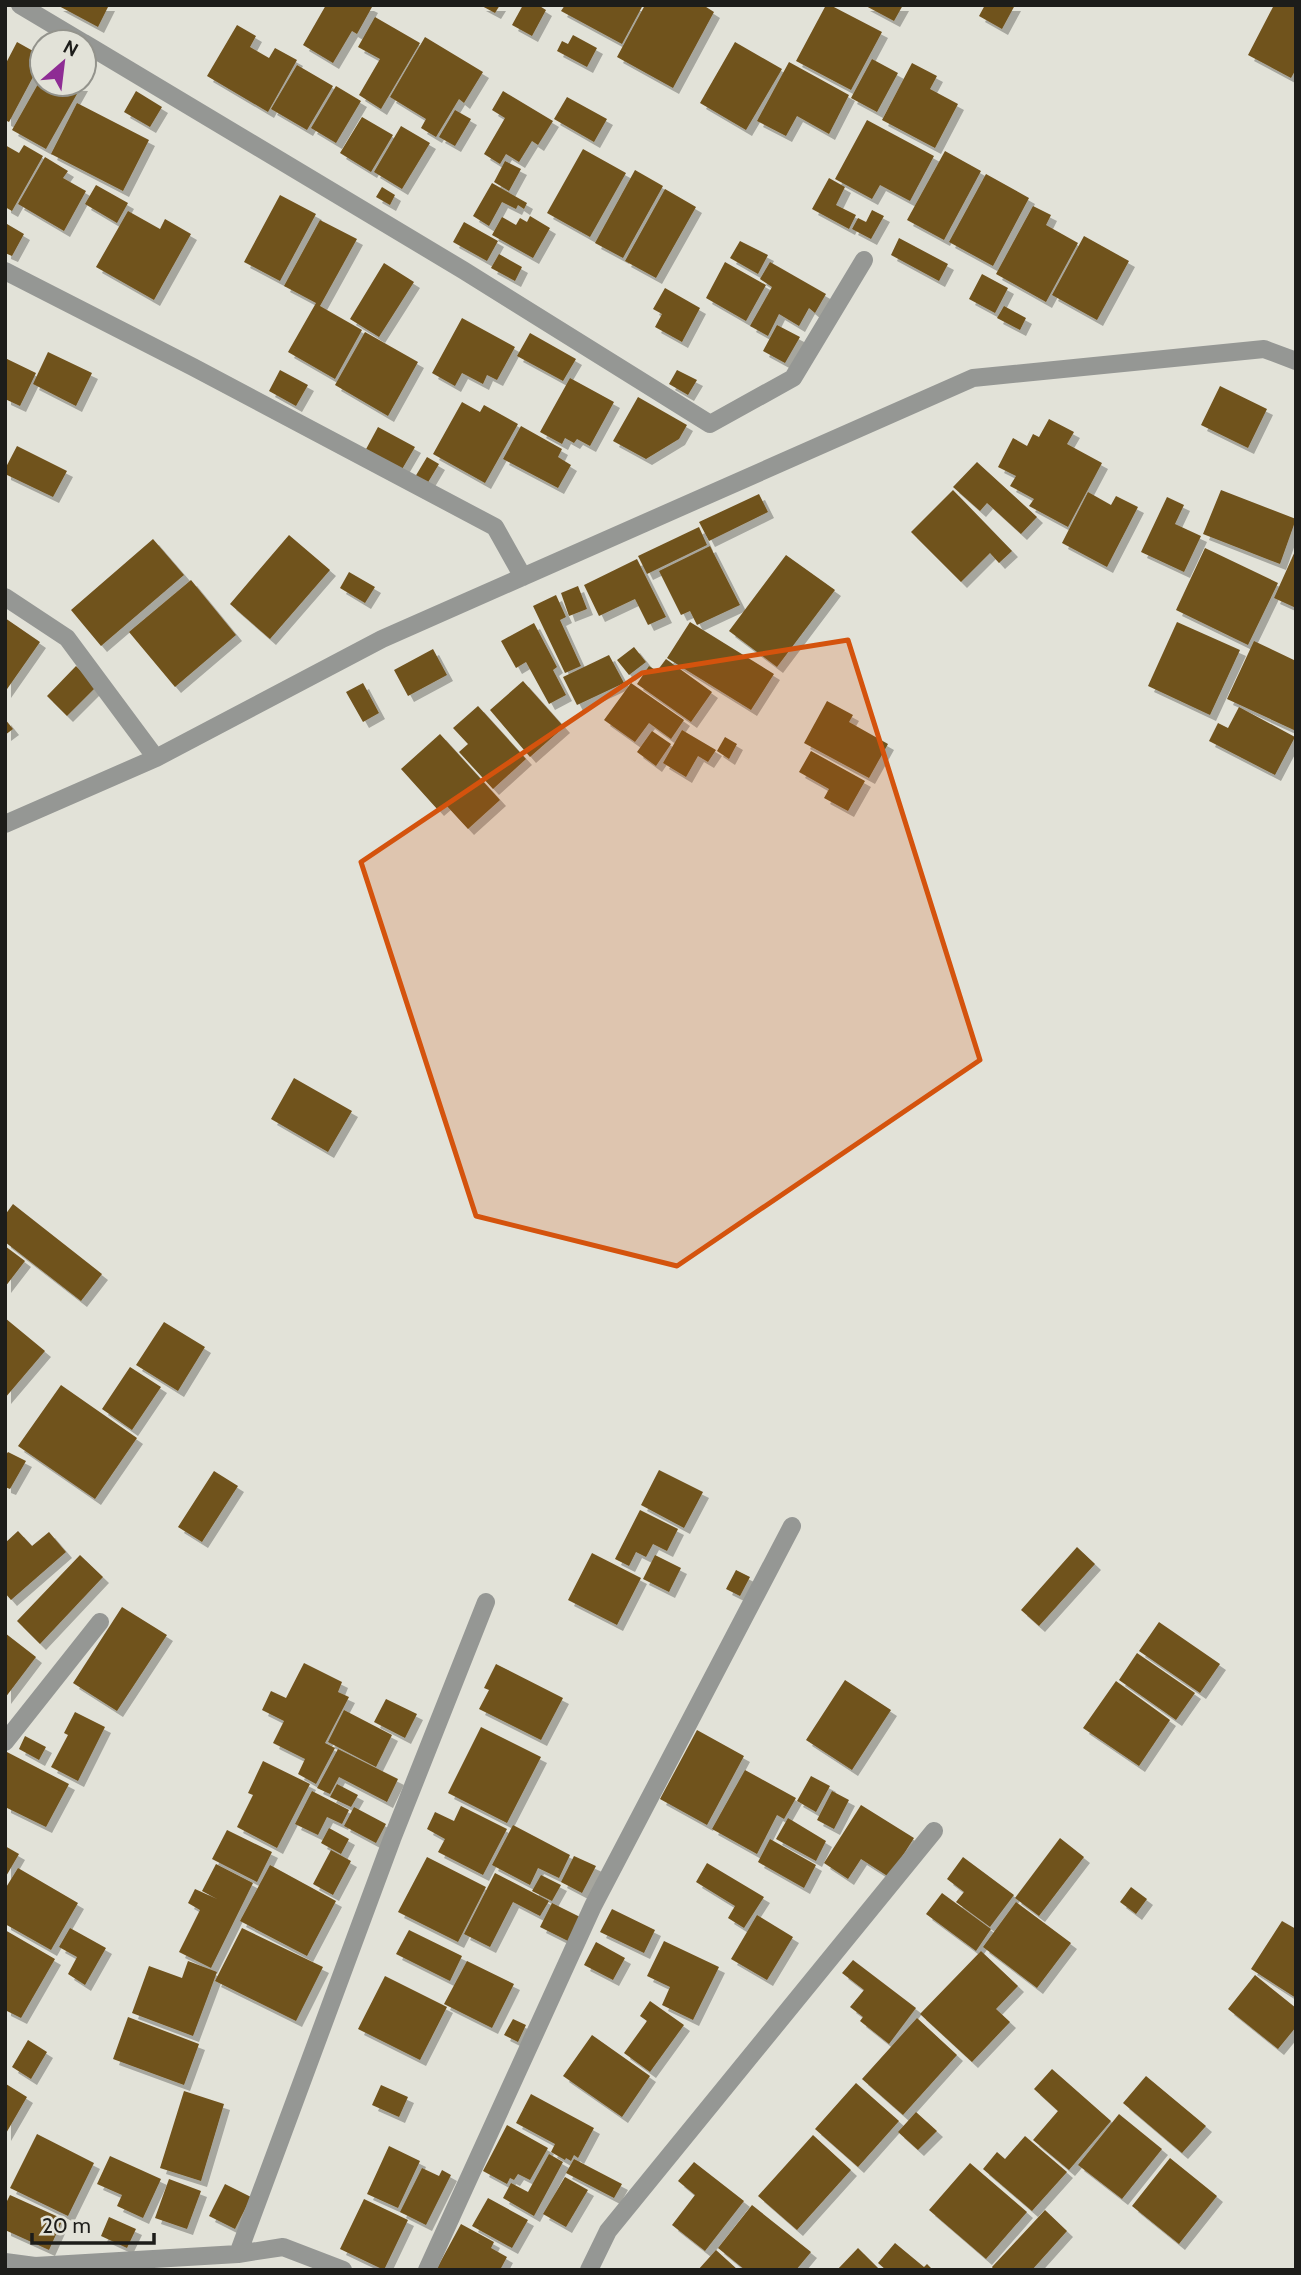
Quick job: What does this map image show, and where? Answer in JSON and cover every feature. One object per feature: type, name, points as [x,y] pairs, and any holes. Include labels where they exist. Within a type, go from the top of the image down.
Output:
[{"type":"street","points":[[20,5],[58,28]]},
{"type":"street","points":[[98,52],[452,262],[710,424],[793,378],[864,260]]},
{"type":"street","points":[[5,271],[205,373],[495,527],[523,577]]},
{"type":"street","points":[[5,824],[156,758],[382,639],[973,378],[1264,349],[1296,361]]},
{"type":"street","points":[[5,597],[67,638],[156,758]]},
{"type":"street","points":[[427,2270],[593,1906],[793,1526]]},
{"type":"street","points":[[238,2254],[391,1839],[486,1602]]},
{"type":"street","points":[[5,1742],[100,1622]]},
{"type":"street","points":[[589,2270],[608,2231],[934,1831]]},
{"type":"street","points":[[5,2262],[34,2266],[211,2262],[238,2254],[283,2247],[343,2270]]},
{"type":"highlighted area","points":[[848,640],[980,1060],[677,1266],[476,1216],[361,862],[642,673]]},
{"type":"building","points":[[57,5],[109,5],[98,27]]},
{"type":"building","points":[[326,5],[372,7],[357,34],[352,31],[333,63],[303,45]]},
{"type":"building","points":[[480,5],[500,5],[495,13]]},
{"type":"building","points":[[523,5],[538,5],[546,10],[532,36],[512,25]]},
{"type":"building","points":[[565,5],[643,5],[622,44],[561,11]]},
{"type":"building","points":[[645,5],[703,5],[714,12],[673,88],[617,57]]},
{"type":"building","points":[[826,5],[882,32],[851,90],[796,61]]},
{"type":"building","points":[[864,5],[903,5],[894,21]]},
{"type":"building","points":[[985,5],[1015,5],[1002,29],[979,16]]},
{"type":"building","points":[[1274,5],[1296,5],[1296,69],[1291,78],[1248,55]]},
{"type":"building","points":[[375,17],[420,43],[381,109],[359,95],[380,59],[358,47]]},
{"type":"building","points":[[237,25],[256,36],[250,47],[269,58],[275,48],[297,60],[268,112],[207,76]]},
{"type":"building","points":[[573,35],[597,48],[587,67],[557,51],[562,41],[568,44]]},
{"type":"building","points":[[425,37],[483,72],[464,103],[459,99],[436,137],[421,128],[426,119],[390,97]]},
{"type":"building","points":[[17,42],[28,48],[28,86],[9,122],[5,120],[5,65]]},
{"type":"building","points":[[735,42],[782,69],[746,130],[700,103]]},
{"type":"building","points":[[872,59],[898,73],[877,112],[851,98]]},
{"type":"building","points":[[789,62],[849,95],[829,134],[797,116],[786,136],[757,121]]},
{"type":"building","points":[[912,63],[937,76],[930,89],[958,104],[935,148],[882,120]]},
{"type":"building","points":[[297,65],[333,86],[307,130],[271,109]]},
{"type":"building","points":[[336,86],[361,101],[336,143],[311,128]]},
{"type":"building","points":[[136,91],[162,107],[150,127],[124,112]]},
{"type":"building","points":[[503,91],[553,121],[538,145],[532,141],[519,162],[506,154],[500,164],[484,154],[505,118],[492,110]]},
{"type":"building","points":[[567,97],[607,119],[594,142],[554,119]]},
{"type":"building","points":[[30,98],[75,98],[46,149],[12,130]]},
{"type":"building","points":[[77,103],[149,140],[123,191],[51,154]]},
{"type":"building","points":[[455,110],[471,119],[455,146],[439,137]]},
{"type":"building","points":[[362,117],[393,135],[371,172],[340,153]]},
{"type":"building","points":[[867,120],[934,156],[910,201],[880,185],[872,199],[835,179]]},
{"type":"building","points":[[401,126],[430,143],[402,189],[374,172]]},
{"type":"building","points":[[5,145],[19,153],[24,145],[43,156],[12,211],[5,207]]},
{"type":"building","points":[[583,149],[626,173],[590,237],[547,213]]},
{"type":"building","points":[[945,151],[981,171],[944,240],[907,220]]},
{"type":"building","points":[[45,157],[68,171],[63,178],[86,191],[64,231],[18,204]]},
{"type":"building","points":[[505,161],[521,169],[509,191],[494,182]]},
{"type":"building","points":[[635,170],[663,186],[623,258],[595,243]]},
{"type":"building","points":[[986,174],[1029,198],[993,266],[949,242]]},
{"type":"building","points":[[829,178],[845,187],[836,205],[856,215],[849,229],[812,209]]},
{"type":"building","points":[[492,183],[527,203],[524,209],[518,205],[516,209],[502,202],[489,226],[473,216]]},
{"type":"building","points":[[96,185],[128,203],[117,223],[85,204]]},
{"type":"building","points":[[382,187],[395,195],[390,205],[376,197]]},
{"type":"building","points":[[665,189],[696,207],[656,278],[625,261]]},
{"type":"building","points":[[280,195],[316,214],[280,281],[244,262]]},
{"type":"building","points":[[1033,206],[1051,215],[1046,225],[1078,243],[1046,302],[996,274]]},
{"type":"building","points":[[872,210],[884,216],[871,239],[852,229],[858,218],[866,222]]},
{"type":"building","points":[[128,211],[160,229],[165,219],[191,234],[154,300],[96,267]]},
{"type":"building","points":[[530,216],[550,228],[533,258],[492,235],[502,217],[516,225],[520,218],[527,222]]},
{"type":"building","points":[[320,220],[357,239],[320,306],[362,330],[335,379],[288,352],[316,303],[284,286]]},
{"type":"building","points":[[464,222],[498,241],[487,261],[453,242]]},
{"type":"building","points":[[7,224],[24,234],[12,256],[5,253]]},
{"type":"building","points":[[1084,236],[1129,261],[1097,320],[1052,295]]},
{"type":"building","points":[[899,238],[948,264],[939,281],[891,255]]},
{"type":"building","points":[[740,241],[768,255],[758,274],[730,258]]},
{"type":"building","points":[[499,254],[522,267],[515,281],[491,268]]},
{"type":"building","points":[[725,262],[766,285],[746,321],[706,298]]},
{"type":"building","points":[[770,262],[826,294],[815,313],[809,308],[799,326],[779,314],[768,336],[750,326],[772,287],[760,279]]},
{"type":"building","points":[[384,263],[414,282],[379,337],[350,319]]},
{"type":"building","points":[[982,274],[1008,288],[995,313],[969,299]]},
{"type":"building","points":[[665,288],[700,308],[682,342],[655,327],[662,314],[653,309]]},
{"type":"building","points":[[1004,306],[1026,318],[1020,330],[997,318]]},
{"type":"building","points":[[462,318],[515,347],[497,380],[487,375],[483,384],[462,373],[455,386],[432,373]]},
{"type":"building","points":[[777,325],[800,337],[785,363],[763,351]]},
{"type":"building","points":[[365,332],[418,362],[388,416],[335,385]]},
{"type":"building","points":[[530,333],[576,359],[563,381],[517,356]]},
{"type":"building","points":[[48,352],[92,373],[76,406],[33,384]]},
{"type":"building","points":[[5,358],[36,373],[20,406],[5,399]]},
{"type":"building","points":[[280,370],[308,385],[296,406],[269,391]]},
{"type":"building","points":[[677,370],[697,380],[688,395],[669,384]]},
{"type":"building","points":[[570,378],[614,402],[590,446],[577,439],[574,443],[565,438],[562,444],[540,432]]},
{"type":"building","points":[[1220,386],[1267,409],[1248,448],[1201,425]]},
{"type":"building","points":[[638,397],[687,425],[679,439],[646,459],[613,441]]},
{"type":"building","points":[[462,402],[480,412],[484,405],[518,424],[485,483],[433,454]]},
{"type":"building","points":[[1049,419],[1074,432],[1067,444],[1102,463],[1068,527],[1029,506],[1034,499],[1010,486],[1016,476],[998,467],[1013,438],[1027,446],[1033,434],[1039,437]]},
{"type":"building","points":[[521,426],[562,449],[558,457],[571,465],[558,488],[503,459]]},
{"type":"building","points":[[378,427],[415,447],[401,471],[365,451]]},
{"type":"building","points":[[17,446],[67,471],[53,497],[5,474]]},
{"type":"building","points":[[427,457],[439,464],[427,484],[415,477]]},
{"type":"building","points":[[977,462],[1037,517],[1021,534],[987,503],[980,511],[953,487]]},
{"type":"building","points":[[953,490],[1012,551],[999,563],[990,553],[961,582],[911,532]]},
{"type":"building","points":[[1221,490],[1296,519],[1280,564],[1203,534]]},
{"type":"building","points":[[1088,492],[1111,505],[1116,496],[1138,507],[1107,567],[1062,543]]},
{"type":"building","points":[[759,494],[768,512],[709,541],[699,522]]},
{"type":"building","points":[[1167,497],[1184,505],[1175,524],[1201,536],[1184,572],[1141,552]]},
{"type":"building","points":[[699,527],[707,545],[647,574],[638,556]]},
{"type":"building","points":[[289,535],[330,570],[270,639],[230,604]]},
{"type":"building","points":[[153,539],[184,575],[101,646],[71,610]]},
{"type":"building","points":[[710,546],[740,605],[697,625],[690,611],[681,615],[659,571]]},
{"type":"building","points":[[1205,548],[1278,583],[1248,645],[1176,610]]},
{"type":"building","points":[[1296,549],[1296,608],[1274,598]]},
{"type":"building","points":[[786,555],[835,590],[777,667],[729,631]]},
{"type":"building","points":[[637,559],[666,617],[648,625],[635,599],[599,616],[584,585]]},
{"type":"building","points":[[349,572],[375,587],[365,603],[340,588]]},
{"type":"building","points":[[191,580],[236,635],[175,687],[129,632]]},
{"type":"building","points":[[578,586],[587,609],[569,616],[561,593]]},
{"type":"building","points":[[556,595],[566,617],[560,620],[581,666],[565,673],[533,606]]},
{"type":"building","points":[[5,618],[40,642],[5,692]]},
{"type":"building","points":[[690,622],[774,674],[751,710],[667,658]]},
{"type":"building","points":[[1177,622],[1240,650],[1210,715],[1148,686]]},
{"type":"building","points":[[534,623],[557,667],[553,670],[566,695],[549,704],[526,662],[516,668],[501,641]]},
{"type":"building","points":[[1254,641],[1296,661],[1296,731],[1227,699]]},
{"type":"building","points":[[634,647],[646,662],[629,675],[617,660]]},
{"type":"building","points":[[433,649],[447,675],[408,696],[394,670]]},
{"type":"building","points":[[609,655],[624,683],[577,705],[563,677]]},
{"type":"building","points":[[666,659],[712,692],[691,722],[637,684],[649,666],[657,671]]},
{"type":"building","points":[[76,666],[97,686],[67,716],[47,696]]},
{"type":"building","points":[[523,681],[564,727],[530,757],[490,710]]},
{"type":"building","points":[[363,683],[379,713],[363,722],[346,692]]},
{"type":"building","points":[[631,683],[684,720],[671,739],[649,723],[635,742],[604,720]]},
{"type":"building","points":[[827,701],[853,715],[849,722],[888,744],[869,778],[804,743]]},
{"type":"building","points":[[478,706],[526,759],[493,789],[459,752],[468,744],[453,728]]},
{"type":"building","points":[[1239,707],[1295,737],[1275,775],[1209,741],[1218,723],[1228,728]]},
{"type":"building","points":[[5,719],[13,729],[5,735]]},
{"type":"building","points":[[682,730],[716,750],[708,762],[698,756],[686,777],[663,763]]},
{"type":"building","points":[[652,731],[671,744],[656,766],[637,752]]},
{"type":"building","points":[[440,734],[500,800],[468,829],[445,804],[438,810],[401,769]]},
{"type":"building","points":[[725,737],[737,744],[729,759],[717,751]]},
{"type":"building","points":[[811,751],[865,781],[848,811],[824,798],[829,789],[799,772]]},
{"type":"building","points":[[294,1078],[352,1111],[328,1152],[271,1119]]},
{"type":"building","points":[[13,1204],[102,1274],[81,1301],[5,1242],[5,1215]]},
{"type":"building","points":[[5,1246],[25,1261],[5,1287]]},
{"type":"building","points":[[5,1318],[45,1351],[5,1398]]},
{"type":"building","points":[[164,1322],[205,1347],[178,1391],[136,1365]]},
{"type":"building","points":[[130,1367],[161,1387],[132,1430],[102,1409]]},
{"type":"building","points":[[61,1385],[137,1438],[95,1499],[18,1446]]},
{"type":"building","points":[[8,1452],[26,1461],[10,1489],[5,1487],[5,1456]]},
{"type":"building","points":[[659,1470],[703,1492],[684,1528],[641,1505]]},
{"type":"building","points":[[214,1471],[238,1486],[202,1542],[178,1527]]},
{"type":"building","points":[[640,1510],[678,1529],[667,1551],[653,1544],[646,1557],[636,1552],[629,1566],[615,1559]]},
{"type":"building","points":[[18,1531],[32,1546],[49,1532],[66,1552],[11,1600],[5,1593],[5,1543]]},
{"type":"building","points":[[1077,1547],[1095,1564],[1039,1626],[1021,1610]]},
{"type":"building","points":[[592,1553],[641,1578],[617,1625],[568,1600]]},
{"type":"building","points":[[80,1555],[103,1577],[40,1644],[17,1621]]},
{"type":"building","points":[[655,1555],[681,1568],[669,1592],[643,1579]]},
{"type":"building","points":[[736,1570],[750,1577],[740,1596],[726,1589]]},
{"type":"building","points":[[122,1607],[167,1635],[117,1711],[73,1683]]},
{"type":"building","points":[[1159,1622],[1220,1664],[1200,1693],[1139,1651]]},
{"type":"building","points":[[5,1633],[36,1657],[5,1698]]},
{"type":"building","points":[[1137,1653],[1195,1693],[1176,1720],[1119,1680]]},
{"type":"building","points":[[304,1663],[342,1682],[338,1692],[349,1697],[325,1743],[335,1748],[316,1784],[298,1774],[305,1759],[273,1743],[284,1721],[262,1710],[271,1691],[286,1698]]},
{"type":"building","points":[[496,1664],[563,1698],[541,1740],[479,1709],[489,1690],[484,1688]]},
{"type":"building","points":[[845,1680],[891,1710],[852,1770],[806,1740]]},
{"type":"building","points":[[1116,1681],[1170,1720],[1139,1766],[1083,1728]]},
{"type":"building","points":[[386,1699],[417,1714],[405,1738],[374,1722]]},
{"type":"building","points":[[344,1710],[392,1735],[376,1767],[328,1742]]},
{"type":"building","points":[[75,1712],[105,1727],[78,1781],[51,1767],[68,1735],[64,1733]]},
{"type":"building","points":[[481,1727],[541,1757],[507,1823],[448,1793]]},
{"type":"building","points":[[697,1730],[744,1756],[707,1825],[660,1799]]},
{"type":"building","points":[[25,1736],[46,1747],[39,1760],[19,1749]]},
{"type":"building","points":[[338,1749],[398,1779],[387,1802],[339,1777],[330,1794],[317,1788]]},
{"type":"building","points":[[5,1751],[69,1784],[46,1827],[5,1807]]},
{"type":"building","points":[[263,1761],[310,1784],[277,1848],[237,1827],[253,1795],[248,1793]]},
{"type":"building","points":[[745,1770],[796,1798],[784,1819],[777,1815],[757,1854],[712,1829]]},
{"type":"building","points":[[811,1776],[830,1786],[816,1812],[797,1801]]},
{"type":"building","points":[[337,1784],[358,1795],[351,1807],[330,1797]]},
{"type":"building","points":[[312,1791],[349,1810],[342,1824],[327,1817],[318,1835],[295,1824]]},
{"type":"building","points":[[832,1791],[849,1800],[834,1829],[817,1820]]},
{"type":"building","points":[[861,1805],[914,1838],[889,1877],[861,1859],[848,1879],[824,1863]]},
{"type":"building","points":[[461,1806],[507,1829],[483,1875],[438,1852],[445,1839],[427,1829],[435,1812],[454,1821]]},
{"type":"building","points":[[354,1807],[386,1824],[376,1843],[344,1826]]},
{"type":"building","points":[[788,1818],[826,1841],[816,1861],[776,1839]]},
{"type":"building","points":[[513,1825],[570,1855],[559,1878],[538,1868],[530,1885],[492,1865]]},
{"type":"building","points":[[329,1828],[349,1839],[341,1854],[321,1843]]},
{"type":"building","points":[[227,1830],[272,1852],[257,1882],[212,1859]]},
{"type":"building","points":[[1060,1838],[1084,1857],[1039,1916],[1015,1898]]},
{"type":"building","points":[[770,1839],[816,1865],[804,1888],[758,1862]]},
{"type":"building","points":[[5,1846],[19,1854],[5,1878]]},
{"type":"building","points":[[331,1850],[351,1861],[333,1895],[313,1884]]},
{"type":"building","points":[[574,1856],[596,1866],[582,1893],[561,1882]]},
{"type":"building","points":[[427,1857],[486,1887],[458,1942],[398,1912]]},
{"type":"building","points":[[963,1857],[1014,1895],[990,1927],[956,1902],[964,1892],[947,1879]]},
{"type":"building","points":[[707,1863],[764,1897],[744,1928],[728,1918],[735,1906],[696,1882]]},
{"type":"building","points":[[216,1864],[253,1883],[211,1968],[179,1952],[200,1910],[188,1903],[195,1889],[217,1899],[202,1891]]},
{"type":"building","points":[[270,1865],[336,1901],[307,1956],[240,1921]]},
{"type":"building","points":[[18,1868],[78,1903],[51,1950],[5,1924],[5,1889]]},
{"type":"building","points":[[495,1873],[549,1901],[540,1916],[513,1902],[490,1947],[464,1934]]},
{"type":"building","points":[[541,1875],[561,1885],[552,1901],[532,1891]]},
{"type":"building","points":[[1131,1887],[1147,1899],[1136,1914],[1120,1902]]},
{"type":"building","points":[[942,1893],[991,1929],[976,1951],[926,1914]]},
{"type":"building","points":[[1016,1902],[1071,1943],[1037,1988],[983,1947]]},
{"type":"building","points":[[552,1903],[580,1917],[568,1941],[540,1927]]},
{"type":"building","points":[[612,1909],[655,1930],[644,1953],[600,1932]]},
{"type":"building","points":[[757,1915],[793,1937],[767,1980],[731,1959]]},
{"type":"building","points":[[1282,1921],[1296,1929],[1296,1998],[1251,1969]]},
{"type":"building","points":[[70,1928],[106,1948],[85,1985],[68,1974],[77,1957],[59,1947]]},
{"type":"building","points":[[242,1928],[323,1967],[296,2021],[215,1981]]},
{"type":"building","points":[[5,1930],[55,1959],[21,2018],[5,2010]]},
{"type":"building","points":[[409,1930],[462,1956],[450,1981],[396,1954]]},
{"type":"building","points":[[664,1941],[719,1967],[693,2020],[662,2005],[670,1987],[647,1976]]},
{"type":"building","points":[[596,1942],[625,1958],[613,1980],[584,1965]]},
{"type":"building","points":[[981,1951],[1018,1986],[996,2009],[1010,2022],[972,2062],[920,2014]]},
{"type":"building","points":[[853,1960],[916,2008],[889,2044],[860,2021],[863,2017],[850,2007],[864,1990],[842,1973]]},
{"type":"building","points":[[188,1961],[217,1972],[193,2036],[132,2013],[149,1966],[182,1978]]},
{"type":"building","points":[[467,1961],[514,1984],[492,2028],[444,2004]]},
{"type":"building","points":[[1255,1975],[1296,2008],[1296,2027],[1278,2049],[1228,2009]]},
{"type":"building","points":[[385,1976],[447,2007],[420,2060],[358,2029]]},
{"type":"building","points":[[650,2001],[684,2025],[650,2072],[624,2053],[647,2021],[640,2016]]},
{"type":"building","points":[[128,2017],[199,2044],[184,2085],[113,2059]]},
{"type":"building","points":[[917,2018],[957,2055],[903,2115],[862,2079]]},
{"type":"building","points":[[513,2019],[526,2025],[518,2042],[504,2035]]},
{"type":"building","points":[[592,2035],[650,2076],[622,2117],[563,2076]]},
{"type":"building","points":[[28,2040],[47,2052],[31,2079],[12,2067]]},
{"type":"building","points":[[1052,2069],[1111,2121],[1069,2170],[1033,2140],[1058,2111],[1034,2089]]},
{"type":"building","points":[[1146,2076],[1206,2126],[1182,2153],[1123,2103]]},
{"type":"building","points":[[856,2083],[899,2121],[858,2167],[815,2129]]},
{"type":"building","points":[[6,2084],[27,2097],[5,2135],[5,2086]]},
{"type":"building","points":[[381,2085],[408,2097],[399,2117],[372,2105]]},
{"type":"building","points":[[184,2091],[224,2104],[201,2181],[160,2168]]},
{"type":"building","points":[[531,2094],[594,2128],[578,2158],[574,2155],[571,2161],[566,2158],[565,2160],[551,2152],[555,2144],[516,2123]]},
{"type":"building","points":[[916,2112],[937,2131],[918,2150],[898,2132]]},
{"type":"building","points":[[1119,2114],[1162,2149],[1122,2199],[1078,2165]]},
{"type":"building","points":[[507,2125],[548,2148],[530,2180],[518,2174],[514,2180],[510,2178],[507,2184],[483,2171]]},
{"type":"building","points":[[37,2134],[94,2163],[68,2216],[10,2188]]},
{"type":"building","points":[[813,2135],[851,2170],[797,2230],[758,2196]]},
{"type":"building","points":[[1025,2136],[1067,2172],[1032,2211],[983,2169],[997,2152],[1005,2159]]},
{"type":"building","points":[[389,2146],[420,2161],[398,2208],[367,2194]]},
{"type":"building","points":[[549,2154],[563,2162],[534,2216],[503,2198],[511,2183],[528,2192]]},
{"type":"building","points":[[110,2156],[161,2179],[143,2218],[117,2206],[122,2195],[97,2184]]},
{"type":"building","points":[[1170,2158],[1217,2196],[1179,2244],[1132,2206]]},
{"type":"building","points":[[574,2159],[622,2184],[614,2198],[566,2173]]},
{"type":"building","points":[[694,2162],[744,2201],[705,2251],[672,2225],[695,2195],[678,2181]]},
{"type":"building","points":[[970,2163],[1027,2212],[986,2259],[929,2210]]},
{"type":"building","points":[[422,2168],[439,2176],[442,2170],[451,2175],[426,2225],[400,2212]]},
{"type":"building","points":[[565,2177],[588,2190],[566,2227],[543,2214]]},
{"type":"building","points":[[169,2179],[201,2191],[187,2229],[155,2218]]},
{"type":"building","points":[[225,2184],[251,2197],[235,2229],[209,2216]]},
{"type":"building","points":[[10,2195],[63,2219],[49,2250],[5,2230],[5,2205]]},
{"type":"building","points":[[488,2198],[528,2220],[512,2248],[472,2226]]},
{"type":"building","points":[[364,2199],[408,2220],[384,2270],[340,2249]]},
{"type":"building","points":[[752,2205],[811,2252],[796,2270],[745,2270],[718,2248]]},
{"type":"building","points":[[1045,2210],[1067,2231],[1032,2270],[994,2270],[992,2267]]},
{"type":"building","points":[[109,2217],[136,2229],[127,2248],[101,2236]]},
{"type":"building","points":[[461,2224],[494,2242],[491,2248],[507,2257],[500,2270],[436,2270]]},
{"type":"building","points":[[895,2243],[924,2267],[927,2264],[933,2270],[886,2270],[878,2263]]},
{"type":"building","points":[[858,2248],[880,2270],[837,2270]]},
{"type":"building","points":[[716,2250],[738,2270],[698,2270]]}]
